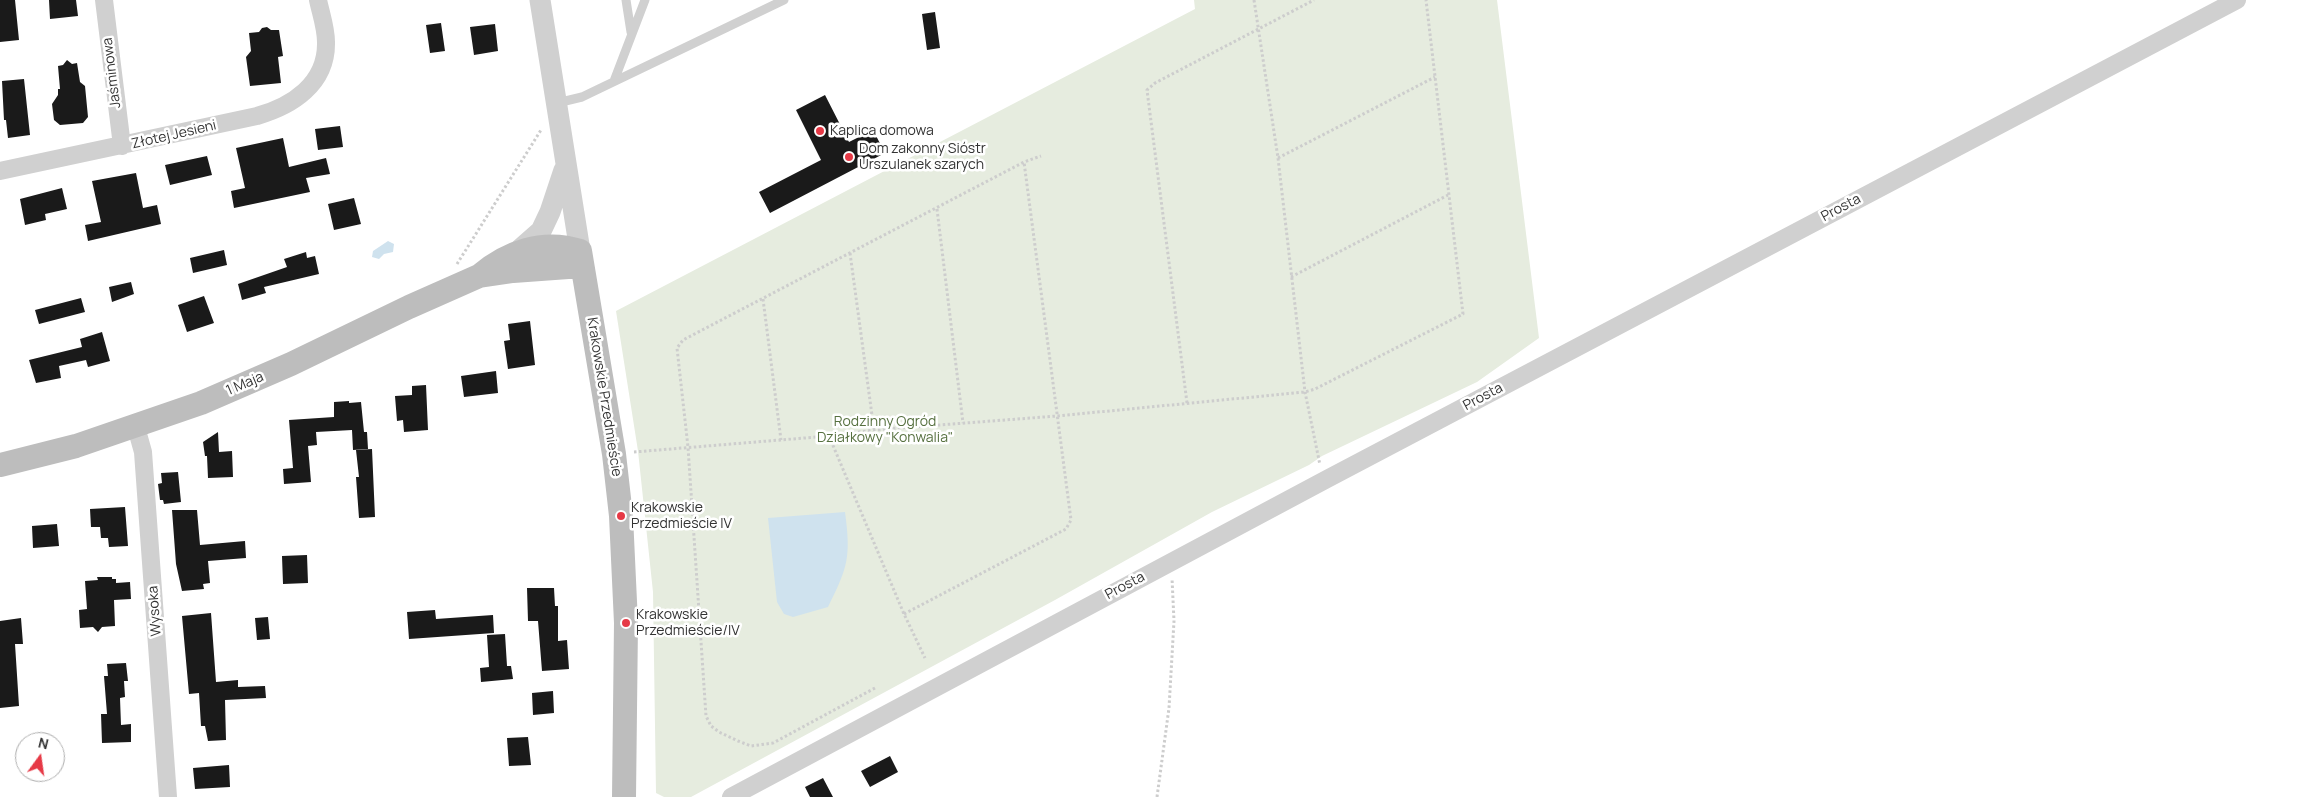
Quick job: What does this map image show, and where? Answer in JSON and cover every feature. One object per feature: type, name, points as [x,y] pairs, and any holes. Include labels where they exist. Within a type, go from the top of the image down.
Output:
[{"type":"main road","name":"1 Maja","points":[[479,276],[494,263],[516,253],[546,245],[569,247],[581,259]]},
{"type":"main road","name":"1 Maja","points":[[0,465],[76,446],[136,427],[201,403],[291,364],[409,307],[479,276],[581,259]]},
{"type":"main road","name":"Krakowskie Przedmieście","points":[[581,259],[614,454],[621,516],[626,623],[624,797]]},
{"type":"street","name":"Jaśminowa","points":[[104,0],[122,146]]},
{"type":"street","name":"Złotej Jesieni","points":[[0,171],[122,146],[278,110],[308,90],[318,77],[324,60],[326,30],[318,0]]},
{"type":"street","name":"Krakowskie Przedmieście","points":[[540,0],[581,259]]},
{"type":"street","name":"Prosta","points":[[731,797],[1168,563],[2237,0]]},
{"type":"street","name":"1 Maja","points":[[516,253],[541,231],[550,212],[566,165]]},
{"type":"street","name":"Wysoka","points":[[136,427],[143,452],[168,797]]},
{"type":"lane","points":[[626,0],[632,35]]},
{"type":"lane","points":[[614,81],[645,0]]},
{"type":"lane","points":[[557,104],[582,97],[784,0]]},
{"type":"path","points":[[1254,0],[1260,28],[1278,158],[1304,392],[1318,459]]},
{"type":"path","points":[[1187,403],[1147,90],[1155,83],[1314,0]]},
{"type":"path","points":[[638,451],[1057,416],[1304,392],[1315,389],[1463,314],[1426,0]]},
{"type":"path","points":[[1278,158],[1435,77]]},
{"type":"path","points":[[455,268],[541,132],[541,124]]},
{"type":"path","points":[[875,688],[774,743],[751,746],[719,732],[711,726],[706,716],[688,446],[677,348],[682,340],[937,209],[1024,162],[1041,156]]},
{"type":"path","points":[[904,614],[1070,526],[1071,520],[1024,162]]},
{"type":"path","points":[[1291,278],[1448,195]]},
{"type":"path","points":[[937,209],[963,423]]},
{"type":"path","points":[[850,254],[874,430]]},
{"type":"path","points":[[763,299],[781,440]]},
{"type":"path","points":[[829,436],[904,614],[925,658]]},
{"type":"path","points":[[1157,797],[1169,708],[1174,621],[1173,586],[1168,563]]},
{"type":"green space","name":"Rodzinny Ogród Działkowy \"Konwalia\"","points":[[1194,0],[1497,0],[1539,338],[1477,382],[1322,456],[1309,465],[1212,512],[1055,600],[691,797],[664,797],[656,793],[653,592],[638,451],[616,311],[1195,9]]},
{"type":"water","points":[[388,241],[394,244],[393,252],[384,254],[379,259],[372,257],[373,251]]},
{"type":"water","points":[[845,512],[848,551],[844,571],[828,607],[793,617],[784,614],[777,602],[768,518]]},
{"type":"building","points":[[0,0],[15,0],[19,40],[0,42]]},
{"type":"building","points":[[49,0],[76,0],[78,16],[50,19]]},
{"type":"building","points":[[935,12],[940,48],[927,50],[922,14]]},
{"type":"building","points":[[441,23],[445,51],[430,53],[426,25]]},
{"type":"building","points":[[495,24],[498,51],[474,55],[470,27]]},
{"type":"building","points":[[267,27],[271,30],[279,30],[283,56],[278,57],[281,83],[250,86],[246,57],[251,51],[249,33],[259,32],[262,28]]},
{"type":"building","points":[[67,60],[72,64],[77,63],[80,82],[85,86],[88,117],[83,123],[60,125],[54,120],[52,104],[58,95],[58,89],[60,89],[58,66],[63,65]]},
{"type":"building","points":[[24,79],[30,135],[8,138],[6,120],[4,120],[2,81]]},
{"type":"building","name":"Dom zakonny Sióstr Urszulanek szarych","points":[[825,95],[849,142],[873,130],[885,153],[770,213],[759,192],[821,160],[796,110]]},
{"type":"building","points":[[340,126],[343,147],[318,150],[315,129]]},
{"type":"building","points":[[283,138],[289,167],[326,158],[330,174],[306,178],[310,192],[234,208],[231,191],[245,188],[236,148]]},
{"type":"building","points":[[207,156],[212,175],[170,185],[165,165]]},
{"type":"building","points":[[136,173],[143,208],[157,205],[161,224],[88,241],[85,225],[101,222],[92,181]]},
{"type":"building","points":[[62,188],[67,209],[45,214],[46,220],[25,225],[20,199]]},
{"type":"building","points":[[354,198],[361,224],[334,230],[328,204]]},
{"type":"building","points":[[224,250],[227,265],[193,273],[190,258]]},
{"type":"building","points":[[306,252],[307,258],[315,256],[319,274],[264,287],[266,293],[242,300],[238,284],[287,267],[284,259]]},
{"type":"building","points":[[131,282],[134,294],[112,302],[109,287]]},
{"type":"building","points":[[204,296],[214,323],[187,332],[178,305]]},
{"type":"building","points":[[81,298],[85,312],[39,324],[35,310]]},
{"type":"building","points":[[530,321],[535,365],[508,369],[504,341],[510,340],[508,324]]},
{"type":"building","points":[[102,332],[110,361],[88,367],[86,360],[59,366],[61,378],[36,383],[29,360],[82,347],[80,339]]},
{"type":"building","points":[[496,371],[498,393],[464,397],[461,376]]},
{"type":"building","points":[[426,385],[428,430],[404,432],[403,420],[397,421],[395,396],[412,395],[412,386]]},
{"type":"building","points":[[349,401],[349,403],[361,402],[364,432],[367,432],[368,449],[353,450],[352,430],[316,432],[317,445],[308,446],[311,482],[284,484],[283,469],[293,468],[289,420],[334,417],[334,402]]},
{"type":"building","points":[[218,432],[219,452],[232,451],[233,477],[208,478],[207,456],[205,456],[203,442]]},
{"type":"building","points":[[372,449],[375,517],[359,518],[356,477],[359,477],[356,450]]},
{"type":"building","points":[[178,472],[181,502],[164,504],[163,500],[160,500],[158,484],[162,483],[161,473]]},
{"type":"building","points":[[125,507],[128,546],[109,547],[108,538],[101,538],[100,527],[91,527],[90,509]]},
{"type":"building","points":[[172,510],[197,510],[200,545],[245,541],[246,558],[208,561],[210,583],[203,584],[204,589],[182,591],[176,564]]},
{"type":"building","points":[[57,524],[59,546],[33,548],[32,526]]},
{"type":"building","points":[[307,555],[308,583],[283,584],[282,556]]},
{"type":"building","points":[[97,577],[112,577],[112,579],[116,579],[116,583],[130,582],[131,599],[114,600],[115,626],[102,627],[98,632],[93,627],[80,628],[79,610],[87,609],[85,581],[98,580]]},
{"type":"building","points":[[527,588],[554,588],[555,606],[558,606],[558,641],[567,640],[569,669],[542,671],[538,621],[528,621]]},
{"type":"building","points":[[435,610],[436,619],[493,615],[494,633],[409,639],[407,612]]},
{"type":"building","points":[[211,613],[216,682],[238,680],[238,687],[265,686],[266,698],[225,700],[226,740],[208,741],[205,726],[201,726],[199,693],[189,694],[182,616]]},
{"type":"building","points":[[268,617],[270,639],[257,640],[255,618]]},
{"type":"building","points":[[21,618],[23,644],[15,644],[19,706],[0,708],[0,621]]},
{"type":"building","points":[[505,634],[507,666],[511,666],[513,679],[481,682],[480,668],[489,667],[487,635]]},
{"type":"building","points":[[126,663],[128,681],[124,681],[125,697],[120,698],[121,725],[131,724],[131,742],[102,743],[101,714],[107,714],[104,676],[108,676],[107,664]]},
{"type":"building","points":[[553,691],[554,713],[533,715],[532,693]]},
{"type":"building","points":[[528,737],[531,765],[509,766],[507,738]]},
{"type":"building","points":[[890,756],[898,772],[870,787],[861,771]]},
{"type":"building","points":[[229,765],[230,787],[195,789],[193,768]]},
{"type":"building","points":[[823,778],[833,797],[810,797],[805,787]]},
{"type":"place","name":"Kaplica domowa","points":[[820,131]]},
{"type":"place","name":"Dom zakonny Sióstr Urszulanek szarych","points":[[849,157]]},
{"type":"place","name":"Krakowskie Przedmieście IV","points":[[621,516]]},
{"type":"place","name":"Krakowskie Przedmieście/IV","points":[[626,623]]}]
